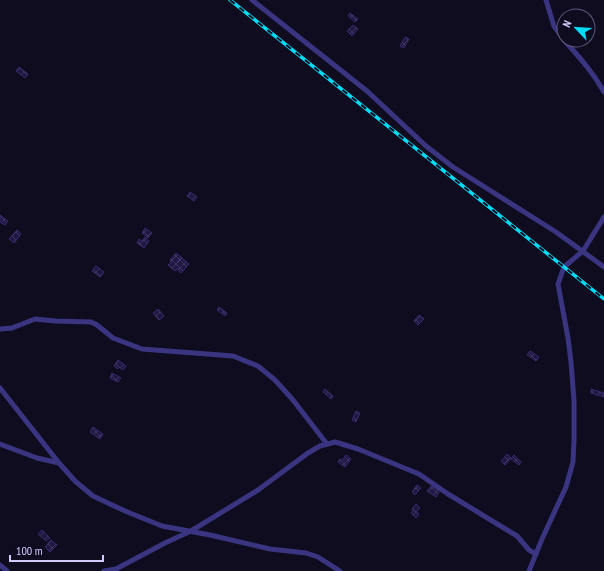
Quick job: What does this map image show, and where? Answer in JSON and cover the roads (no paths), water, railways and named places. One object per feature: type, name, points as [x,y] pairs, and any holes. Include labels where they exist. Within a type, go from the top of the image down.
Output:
[{"type":"street","points":[[252,0],[367,92],[426,146],[453,167],[525,212],[604,267]]},
{"type":"street","points":[[259,6],[261,0]]},
{"type":"street","points":[[546,0],[556,29]]},
{"type":"street","points":[[572,48],[597,80],[604,92]]},
{"type":"street","points":[[529,571],[566,486],[573,462],[574,401],[571,362],[558,284],[564,267],[583,251],[604,217]]},
{"type":"street","points":[[0,329],[12,328],[31,319],[91,322],[113,338],[142,349],[233,356],[258,366],[275,380],[293,400],[327,444]]},
{"type":"street","points":[[0,388],[59,462],[87,492],[97,499],[149,522],[174,529],[210,534],[270,549],[306,553],[318,557],[340,571]]},
{"type":"street","points":[[104,571],[116,569],[165,543],[191,532],[258,490],[308,453],[327,444],[339,443],[358,449],[419,474],[448,494],[517,536],[529,550],[536,554]]},
{"type":"street","points":[[0,444],[37,458],[59,462]]},
{"type":"street","points":[[0,565],[7,571]]},
{"type":"railway","points":[[230,0],[604,299]]}]
